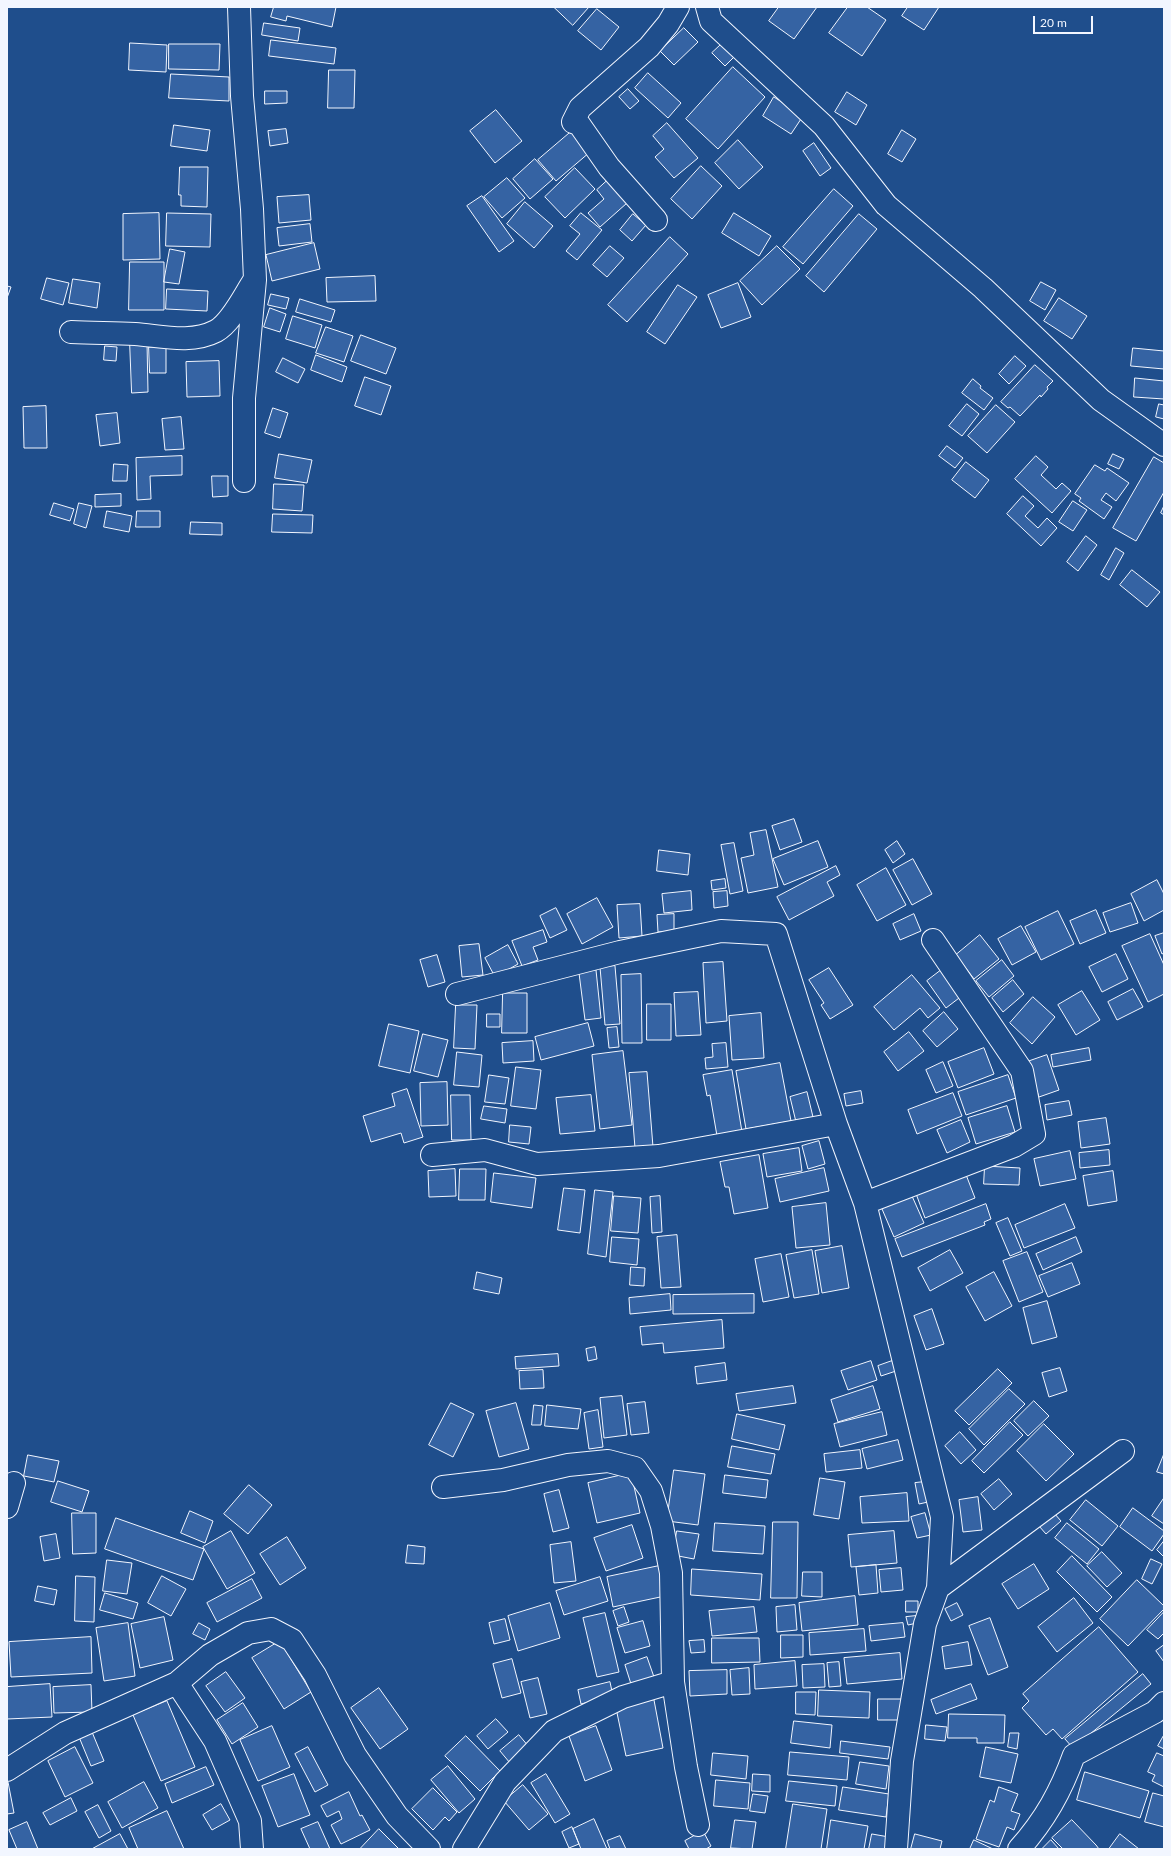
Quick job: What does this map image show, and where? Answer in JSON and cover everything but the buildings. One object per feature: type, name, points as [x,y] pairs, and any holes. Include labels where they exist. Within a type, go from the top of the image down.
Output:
[{"type":"street","points":[[239,7],[242,96],[252,209],[255,280],[244,398],[244,481]]},
{"type":"street","points":[[656,220],[609,167],[579,124],[573,122],[580,108],[649,47],[668,24],[678,7]]},
{"type":"street","points":[[707,7],[711,20],[824,126],[886,205],[983,288],[1101,400],[1164,444]]},
{"type":"street","points":[[71,332],[138,334],[168,338],[201,336],[217,330],[228,321],[255,280]]},
{"type":"street","points":[[457,994],[620,952],[721,931],[776,934],[836,1124],[865,1203],[942,1517],[938,1588],[925,1624],[902,1761],[896,1849]]},
{"type":"street","points":[[865,1203],[1014,1146],[1034,1134],[1022,1071],[933,940]]},
{"type":"street","points":[[432,1155],[485,1150],[537,1164],[659,1156],[836,1124]]},
{"type":"street","points":[[938,1588],[1123,1451]]},
{"type":"street","points":[[443,1487],[503,1480],[568,1465],[608,1461],[635,1468],[651,1491],[662,1526],[671,1573],[673,1682],[686,1767],[698,1825]]},
{"type":"street","points":[[7,1507],[14,1483]]},
{"type":"street","points":[[7,1770],[65,1733],[177,1683],[210,1655],[248,1633],[271,1629],[292,1640],[315,1675],[355,1755],[397,1816],[429,1849]]},
{"type":"street","points":[[464,1849],[505,1782],[554,1731],[623,1697],[673,1682]]},
{"type":"street","points":[[177,1683],[215,1741],[250,1822],[252,1849]]},
{"type":"street","points":[[1019,1849],[1034,1832],[1064,1784],[1074,1755],[1155,1712],[1164,1703]]}]
